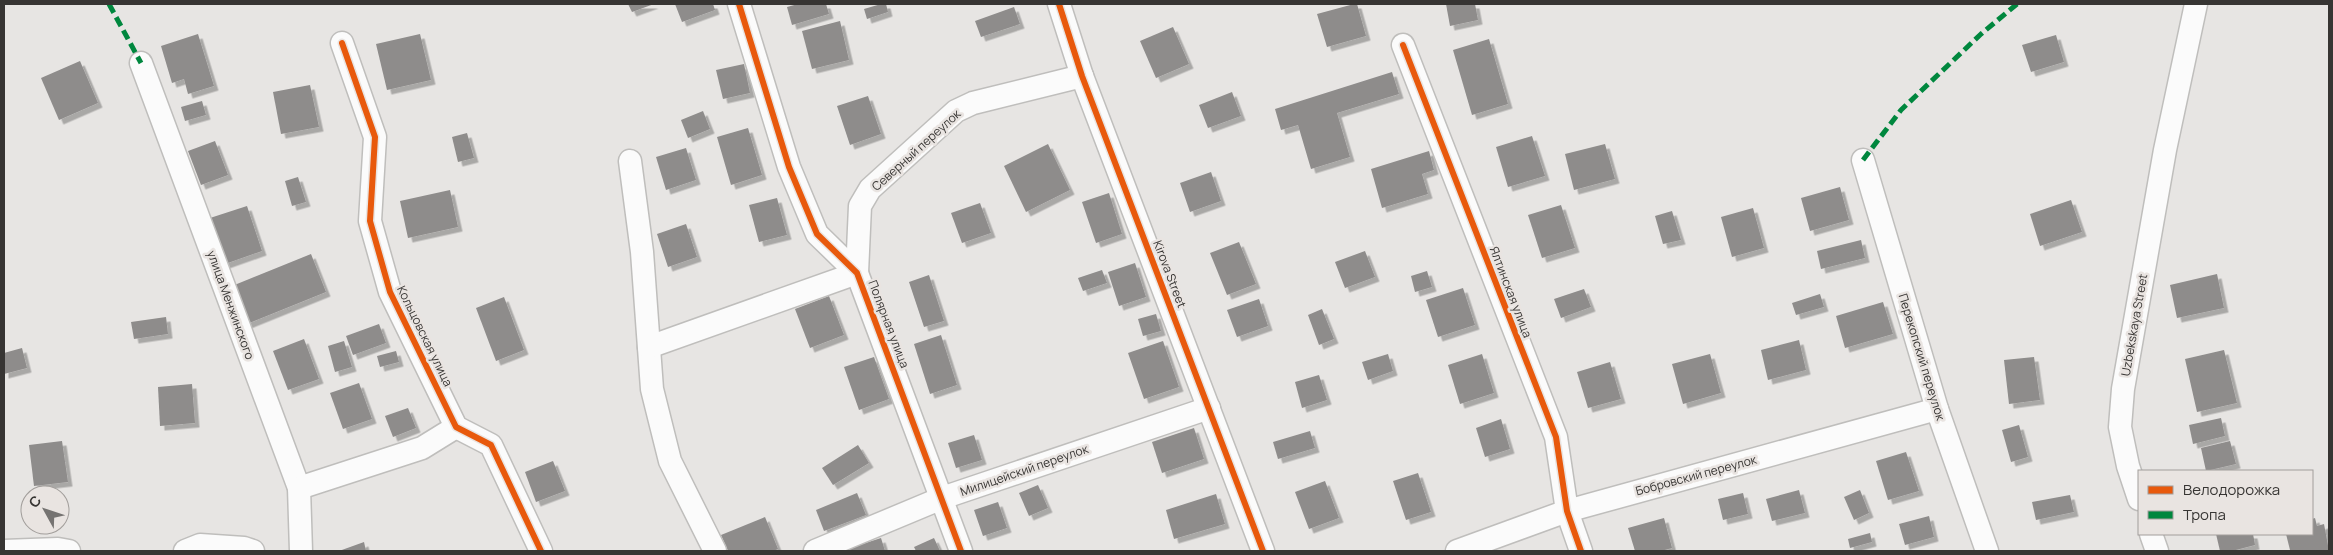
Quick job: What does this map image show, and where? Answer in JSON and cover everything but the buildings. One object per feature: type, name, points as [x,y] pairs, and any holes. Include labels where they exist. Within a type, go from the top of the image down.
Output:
[{"type":"street","name":"Полярная улица","points":[[739,4],[789,167],[817,234],[857,274],[961,551]]},
{"type":"street","name":"Kirova Street","points":[[1058,4],[1082,76],[1264,551]]},
{"type":"street","name":"Uzbekskaya Street","points":[[2138,496],[2128,466],[2120,427],[2122,398],[2165,150],[2196,4]]},
{"type":"street","name":"Кольцовская улица","points":[[342,43],[375,137],[370,221],[390,292],[456,427]]},
{"type":"street","name":"Ялтинская улица","points":[[1404,45],[1556,437],[1567,510],[1581,551]]},
{"type":"street","name":"улица Менжинского","points":[[141,62],[298,488],[301,551]]},
{"type":"street","name":"Северный переулок","points":[[857,274],[860,206],[870,189],[956,111],[973,103],[1082,76]]},
{"type":"street","name":"Перекопский переулок","points":[[1863,160],[1938,409],[1987,551]]},
{"type":"street","points":[[630,161],[642,252],[652,389],[670,461],[715,551]]},
{"type":"street","points":[[649,347],[857,274]]},
{"type":"street","name":"Милицейский переулок","points":[[815,551],[942,498],[1209,408]]},
{"type":"street","name":"Бобровский переулок","points":[[1457,551],[1567,510],[1938,409]]},
{"type":"street","points":[[298,488],[422,448],[456,427],[491,445],[541,551]]},
{"type":"street","points":[[2151,535],[2156,551]]},
{"type":"street","points":[[186,551],[200,545],[244,548],[253,551]]},
{"type":"street","points":[[4,551],[58,549],[68,551]]},
{"type":"marked path","points":[[109,4],[141,63]]},
{"type":"marked path","points":[[1863,160],[1901,110],[1981,34],[2017,4]]},
{"type":"cycle path","points":[[739,4],[789,167],[817,234],[857,273],[961,551]]},
{"type":"cycle path","points":[[1059,4],[1082,76],[1263,551]]},
{"type":"cycle path","points":[[342,43],[375,137],[370,221],[390,292],[456,427],[491,445],[541,551]]},
{"type":"cycle path","points":[[1403,45],[1556,437],[1567,511],[1581,551]]}]
